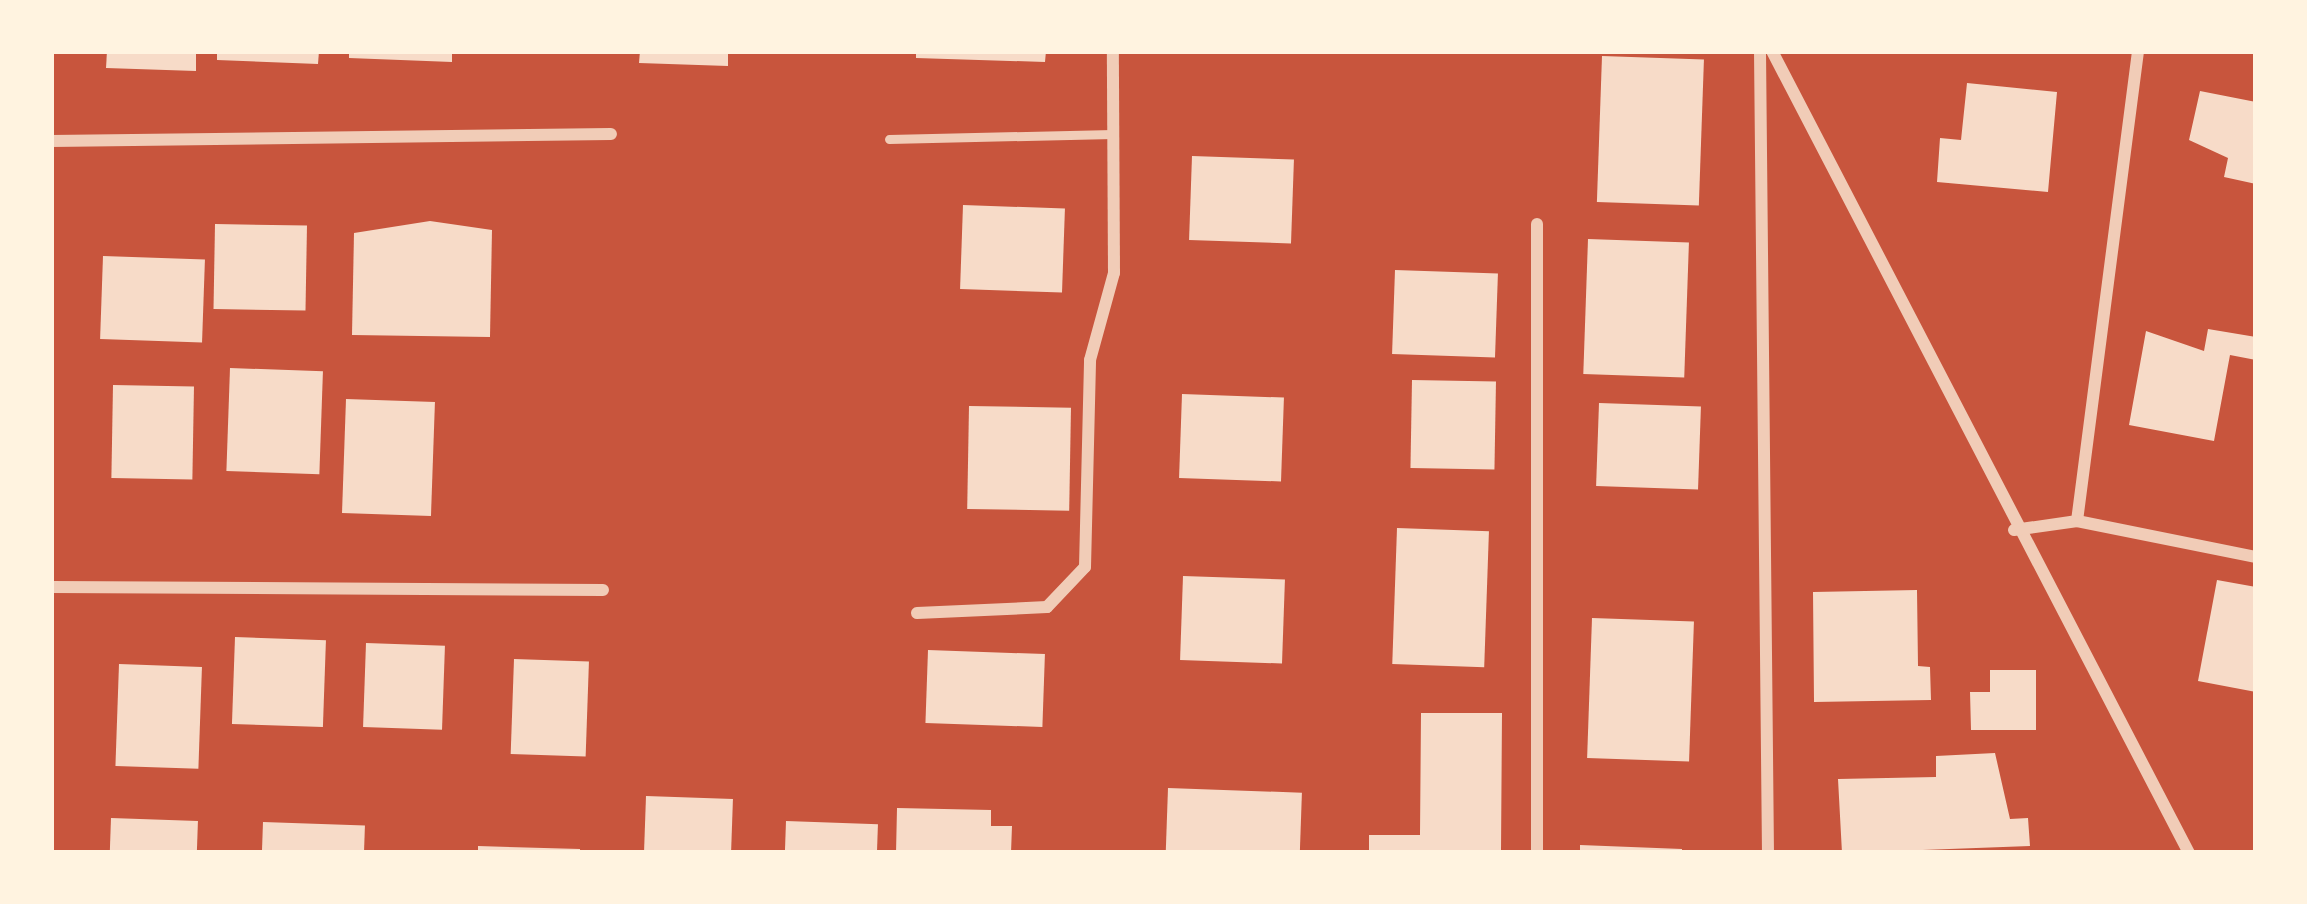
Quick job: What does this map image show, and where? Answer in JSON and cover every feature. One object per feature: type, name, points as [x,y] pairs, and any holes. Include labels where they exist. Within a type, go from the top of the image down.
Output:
[{"type":"street","points":[[917,613],[1047,607],[1085,567],[1090,360],[1114,273],[1112,51]]},
{"type":"street","points":[[1760,51],[1768,853]]},
{"type":"street","points":[[1772,51],[2014,530],[2189,853]]},
{"type":"street","points":[[2077,521],[2138,51]]},
{"type":"street","points":[[51,141],[611,134]]},
{"type":"street","points":[[1537,224],[1537,853]]},
{"type":"street","points":[[2014,530],[2077,521],[2256,556]]},
{"type":"street","points":[[51,587],[603,590]]},
{"type":"lane","points":[[889,139],[1113,134]]},
{"type":"building","points":[[107,51],[196,51],[196,71],[106,68]]},
{"type":"building","points":[[217,51],[319,51],[318,64],[217,60]]},
{"type":"building","points":[[349,51],[452,51],[452,62],[349,58]]},
{"type":"building","points":[[640,51],[728,51],[728,66],[639,63]]},
{"type":"building","points":[[916,51],[1046,51],[1045,62],[916,58]]},
{"type":"building","points":[[1602,56],[1704,60],[1699,205],[1597,202]]},
{"type":"building","points":[[1967,83],[2057,92],[2048,192],[1937,182],[1940,138],[1961,140]]},
{"type":"building","points":[[2200,91],[2256,102],[2256,184],[2224,177],[2228,158],[2189,140]]},
{"type":"building","points":[[1192,156],[1294,160],[1291,244],[1189,240]]},
{"type":"building","points":[[963,205],[1065,209],[1062,293],[960,289]]},
{"type":"building","points":[[430,221],[492,230],[490,337],[352,335],[354,233]]},
{"type":"building","points":[[215,224],[307,226],[306,311],[214,309]]},
{"type":"building","points":[[1588,239],[1689,243],[1684,377],[1583,374]]},
{"type":"building","points":[[103,256],[205,260],[202,343],[100,339]]},
{"type":"building","points":[[1395,270],[1498,274],[1495,358],[1392,354]]},
{"type":"building","points":[[2208,329],[2256,337],[2256,360],[2230,355],[2214,441],[2129,425],[2146,331],[2204,351]]},
{"type":"building","points":[[230,368],[323,371],[319,474],[226,471]]},
{"type":"building","points":[[1412,380],[1496,381],[1494,469],[1410,468]]},
{"type":"building","points":[[113,385],[194,386],[192,479],[111,478]]},
{"type":"building","points":[[1182,394],[1284,398],[1281,482],[1179,478]]},
{"type":"building","points":[[346,399],[435,402],[431,516],[342,513]]},
{"type":"building","points":[[1599,403],[1701,407],[1698,490],[1596,486]]},
{"type":"building","points":[[969,406],[1071,408],[1069,511],[967,509]]},
{"type":"building","points":[[1397,528],[1489,531],[1484,667],[1392,664]]},
{"type":"building","points":[[1183,576],[1285,580],[1282,664],[1180,660]]},
{"type":"building","points":[[2217,580],[2256,587],[2256,692],[2198,681]]},
{"type":"building","points":[[1917,590],[1918,666],[1930,667],[1931,700],[1814,702],[1813,592]]},
{"type":"building","points":[[1592,618],[1694,622],[1689,761],[1587,758]]},
{"type":"building","points":[[235,637],[326,640],[323,727],[232,724]]},
{"type":"building","points":[[366,643],[445,646],[442,730],[363,727]]},
{"type":"building","points":[[928,650],[1045,654],[1042,727],[925,723]]},
{"type":"building","points":[[514,659],[589,662],[586,757],[511,754]]},
{"type":"building","points":[[119,664],[202,667],[198,769],[115,766]]},
{"type":"building","points":[[1990,670],[2036,670],[2036,730],[1971,730],[1970,692],[1990,692]]},
{"type":"building","points":[[1421,713],[1502,713],[1501,853],[1369,853],[1369,835],[1420,835]]},
{"type":"building","points":[[1995,753],[2010,819],[2028,818],[2030,846],[1842,853],[1838,779],[1936,777],[1936,756]]},
{"type":"building","points":[[1168,788],[1302,793],[1300,853],[1166,853]]},
{"type":"building","points":[[646,796],[733,799],[731,853],[644,853]]},
{"type":"building","points":[[897,808],[991,810],[991,826],[1012,826],[1011,853],[896,853]]},
{"type":"building","points":[[111,818],[198,821],[197,853],[110,853]]},
{"type":"building","points":[[786,821],[878,824],[877,853],[785,853]]},
{"type":"building","points":[[263,822],[365,826],[364,853],[262,853]]},
{"type":"building","points":[[1580,845],[1682,849],[1682,853],[1580,853]]},
{"type":"building","points":[[478,846],[580,849],[580,853],[478,853]]}]
